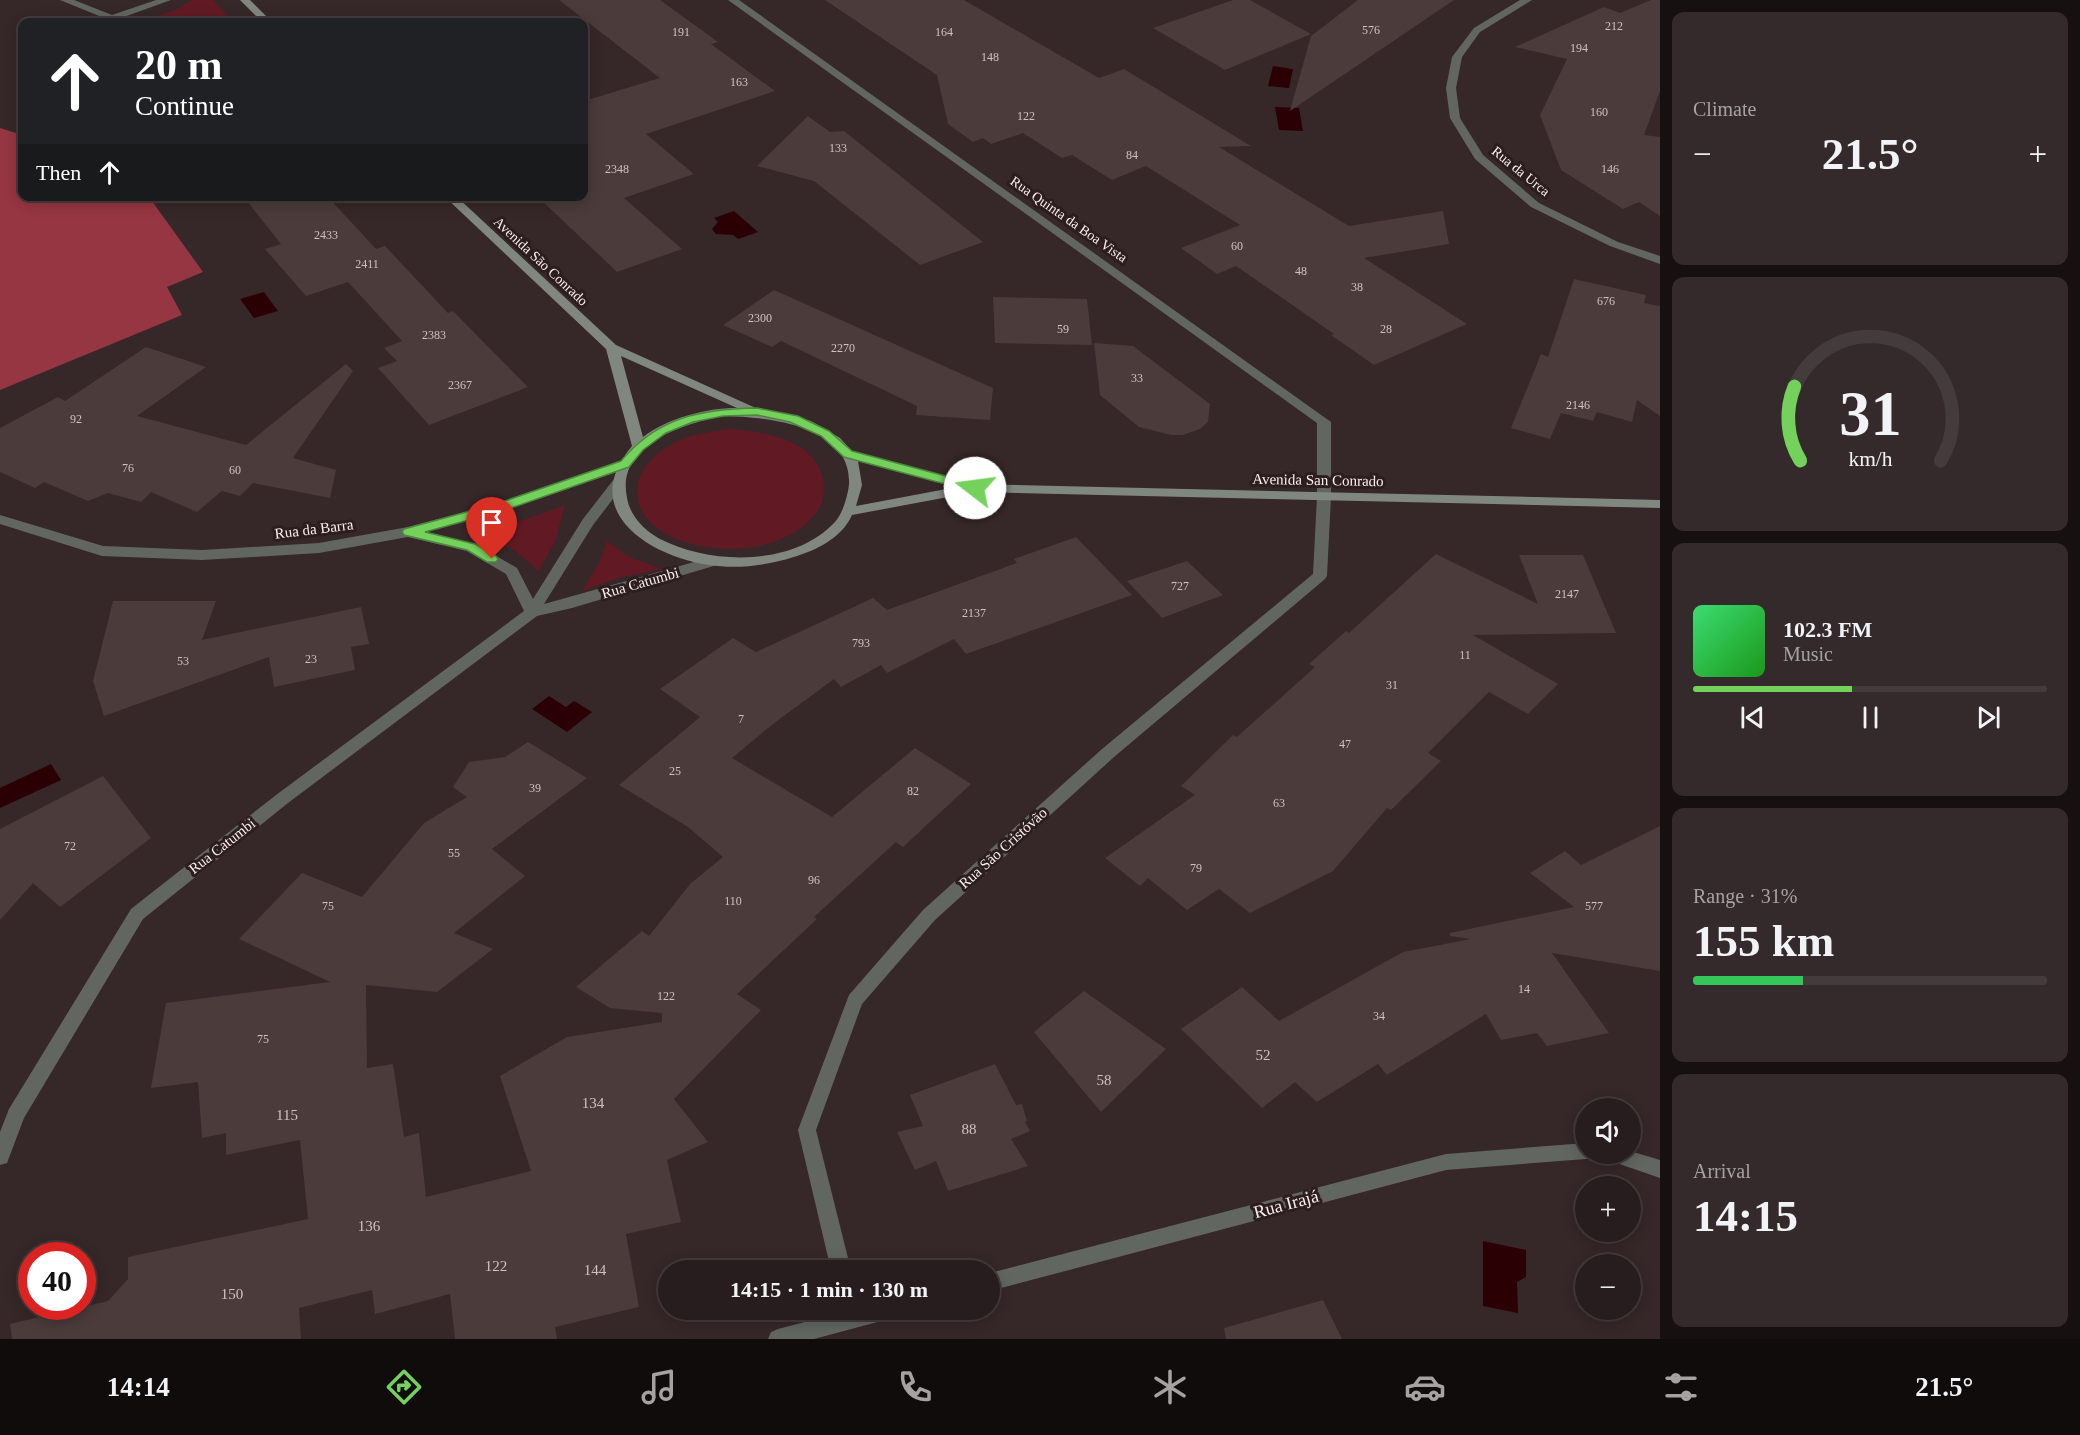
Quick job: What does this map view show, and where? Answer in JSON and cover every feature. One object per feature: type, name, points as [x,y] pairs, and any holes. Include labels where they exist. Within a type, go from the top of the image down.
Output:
[{"type":"street","points":[[65,0],[111,18],[166,0]]},
{"type":"street","points":[[245,0],[263,18]]},
{"type":"street","name":"Rua Quinta da Boa Vista","points":[[733,0],[1324,422],[1324,497]]},
{"type":"street","name":"Rua da Urca","points":[[1527,0],[1477,30],[1457,57],[1451,88],[1455,117],[1479,157],[1535,205],[1614,244],[1660,260]]},
{"type":"street","name":"Avenida São Conrado","points":[[454,201],[612,348],[757,412]]},
{"type":"street","points":[[612,348],[639,447]]},
{"type":"street","points":[[723,412],[757,412],[794,419],[825,433],[848,454],[857,477],[852,511],[842,524],[818,542],[786,556],[750,563],[712,562],[679,555],[651,542],[631,524],[620,504],[619,482],[625,464],[639,447],[661,431],[690,419],[723,412]]},
{"type":"street","name":"Avenida San Conrado","points":[[848,454],[975,488]]},
{"type":"street","name":"Rua da Barra","points":[[0,519],[102,551],[202,555],[319,548],[408,532],[501,507],[625,464]]},
{"type":"street","name":"Rua Catumbi","points":[[0,1157],[16,1114],[137,914],[282,799],[532,612],[588,522],[619,482]]},
{"type":"street","name":"Avenida San Conrado","points":[[852,511],[975,488],[1660,504]]},
{"type":"street","name":"Rua São Cristóvão","points":[[839,1260],[807,1130],[855,1000],[929,915],[1108,753],[1320,576],[1324,497]]},
{"type":"street","points":[[408,532],[471,547],[512,571],[532,612]]},
{"type":"street","name":"Rua Catumbi","points":[[532,612],[572,603],[712,562]]},
{"type":"street","name":"Rua Irajá","points":[[1000,1279],[1446,1162],[1575,1152]]},
{"type":"street","points":[[1641,1163],[1660,1169]]},
{"type":"street","points":[[778,1339],[833,1320]]},
{"type":"shaded area","points":[[192,0],[213,0],[230,18],[152,18],[177,9]]},
{"type":"shaded area","points":[[1273,66],[1293,69],[1289,88],[1268,86]]},
{"type":"shaded area","points":[[1275,107],[1299,108],[1303,131],[1279,130]]},
{"type":"shaded area","points":[[0,128],[18,134],[18,201],[152,201],[203,272],[167,287],[182,315],[0,390]]},
{"type":"shaded area","points":[[734,211],[758,232],[738,239],[733,235],[716,234],[712,229],[718,222],[714,218]]},
{"type":"shaded area","points":[[264,292],[278,311],[254,318],[240,299]]},
{"type":"shaded area","points":[[729,429],[757,432],[785,440],[809,454],[818,465],[824,483],[823,499],[818,510],[805,525],[789,536],[750,548],[709,547],[672,537],[656,527],[645,516],[639,504],[637,491],[640,478],[647,465],[657,454],[685,438]]},
{"type":"shaded area","points":[[565,505],[556,539],[539,571],[513,549],[462,531],[518,522]]},
{"type":"shaded area","points":[[607,541],[629,557],[662,569],[622,577],[582,591],[600,561]]},
{"type":"shaded area","points":[[549,696],[566,707],[574,701],[592,712],[567,732],[532,709]]},
{"type":"shaded area","points":[[51,764],[61,780],[0,808],[0,788]]},
{"type":"shaded area","points":[[1483,1241],[1526,1250],[1526,1277],[1517,1282],[1518,1313],[1483,1306]]},
{"type":"building","points":[[559,0],[660,0],[718,42],[711,44],[775,91],[646,134],[694,174],[624,198],[682,249],[617,272],[542,201],[588,201],[588,100],[660,78],[588,22],[588,18],[582,18]]},
{"type":"building","points":[[825,0],[964,0],[1099,78],[1124,69],[1251,146],[1219,147],[1349,226],[1443,211],[1449,244],[1364,258],[1467,324],[1374,365],[1331,335],[1334,334],[1236,266],[1217,274],[1181,248],[1240,225],[1146,166],[1112,180],[1072,155],[1062,158],[1023,133],[991,144],[983,138],[973,142],[948,124],[937,75]]},
{"type":"building","points":[[1233,0],[1250,0],[1311,34],[1225,70],[1153,28]]},
{"type":"building","points":[[1358,0],[1454,0],[1290,111],[1311,36]]},
{"type":"building","points":[[1651,0],[1660,0],[1660,91],[1644,135],[1660,137],[1660,216],[1639,202],[1623,209],[1561,170],[1540,115],[1567,59],[1515,47],[1604,7],[1620,13]]},
{"type":"building","points":[[808,116],[830,132],[844,131],[983,242],[920,265],[814,181],[757,166]]},
{"type":"building","points":[[247,201],[332,201],[376,249],[385,246],[448,313],[453,311],[528,387],[429,425],[378,368],[397,361],[384,348],[402,341],[348,282],[306,296],[265,249],[281,244]]},
{"type":"building","points":[[1574,279],[1646,295],[1644,303],[1660,306],[1660,416],[1637,400],[1632,422],[1597,412],[1593,421],[1561,413],[1550,439],[1511,428],[1541,354],[1548,357]]},
{"type":"building","points":[[774,290],[993,388],[990,420],[916,415],[917,406],[781,341],[772,347],[723,325]]},
{"type":"building","points":[[993,297],[1087,299],[1092,345],[995,343]]},
{"type":"building","points":[[1094,343],[1133,346],[1210,404],[1208,422],[1200,429],[1183,435],[1171,435],[1139,427],[1100,395]]},
{"type":"building","points":[[146,347],[206,367],[137,416],[246,445],[346,364],[353,371],[293,458],[336,470],[330,498],[253,483],[240,496],[222,491],[197,512],[151,492],[141,502],[108,493],[88,501],[44,482],[35,488],[0,472],[0,428],[58,397],[65,401]]},
{"type":"building","points":[[1076,537],[1132,595],[966,654],[954,639],[887,673],[881,665],[841,687],[834,679],[732,758],[832,817],[915,748],[971,784],[903,847],[896,842],[814,917],[817,919],[737,994],[761,1010],[674,1099],[708,1142],[667,1160],[681,1222],[626,1234],[639,1307],[555,1327],[557,1339],[455,1339],[450,1294],[375,1314],[372,1290],[299,1308],[301,1339],[12,1339],[10,1324],[27,1320],[96,1320],[96,1304],[108,1301],[128,1279],[128,1257],[308,1219],[300,1140],[226,1155],[226,1133],[202,1138],[198,1082],[151,1088],[166,1003],[330,982],[239,939],[302,873],[362,897],[424,823],[467,797],[453,787],[469,762],[505,757],[528,742],[587,778],[492,849],[525,876],[454,933],[493,949],[437,992],[366,985],[367,1068],[393,1064],[404,1137],[419,1133],[426,1197],[531,1171],[500,1076],[567,1037],[662,1022],[662,1013],[610,1008],[576,987],[642,931],[649,936],[690,884],[723,857],[688,827],[619,785],[700,717],[660,689],[733,638],[756,652],[873,598],[887,610],[1017,563],[1014,559]]},
{"type":"building","points":[[1436,554],[1538,604],[1519,555],[1583,555],[1616,633],[1473,635],[1558,684],[1528,714],[1489,692],[1428,753],[1441,761],[1391,810],[1387,808],[1333,871],[1250,913],[1219,889],[1187,910],[1148,878],[1140,886],[1105,858],[1195,795],[1181,786],[1233,735],[1237,737],[1315,667],[1309,664],[1346,631],[1349,633]]},
{"type":"building","points":[[1187,561],[1223,595],[1162,618],[1127,581]]},
{"type":"building","points":[[113,601],[216,601],[202,640],[361,607],[369,644],[351,647],[355,670],[274,687],[269,657],[104,716],[93,681]]},
{"type":"building","points":[[103,776],[151,838],[60,907],[33,883],[0,920],[0,829]]},
{"type":"building","points":[[1660,826],[1660,971],[1552,953],[1609,1033],[1547,1046],[1537,1033],[1501,1040],[1486,1014],[1387,1075],[1378,1064],[1317,1102],[1295,1082],[1262,1108],[1181,1029],[1242,987],[1279,1021],[1403,952],[1471,939],[1450,936],[1450,933],[1574,907],[1530,873],[1565,851],[1581,865]]},
{"type":"building","points":[[1084,991],[1166,1049],[1101,1112],[1034,1032]]},
{"type":"building","points":[[995,1064],[1016,1105],[1022,1104],[1027,1121],[1025,1122],[1030,1131],[1011,1139],[1028,1166],[948,1191],[936,1161],[915,1170],[897,1132],[923,1126],[910,1095]]},
{"type":"building","points":[[1323,1300],[1342,1339],[1226,1339],[1224,1328]]},
{"type":"route","points":[[492,559],[471,547],[408,532],[501,507],[625,464],[639,447],[661,431],[690,419],[723,412],[757,412],[794,419],[825,433],[848,454],[975,488]]}]
